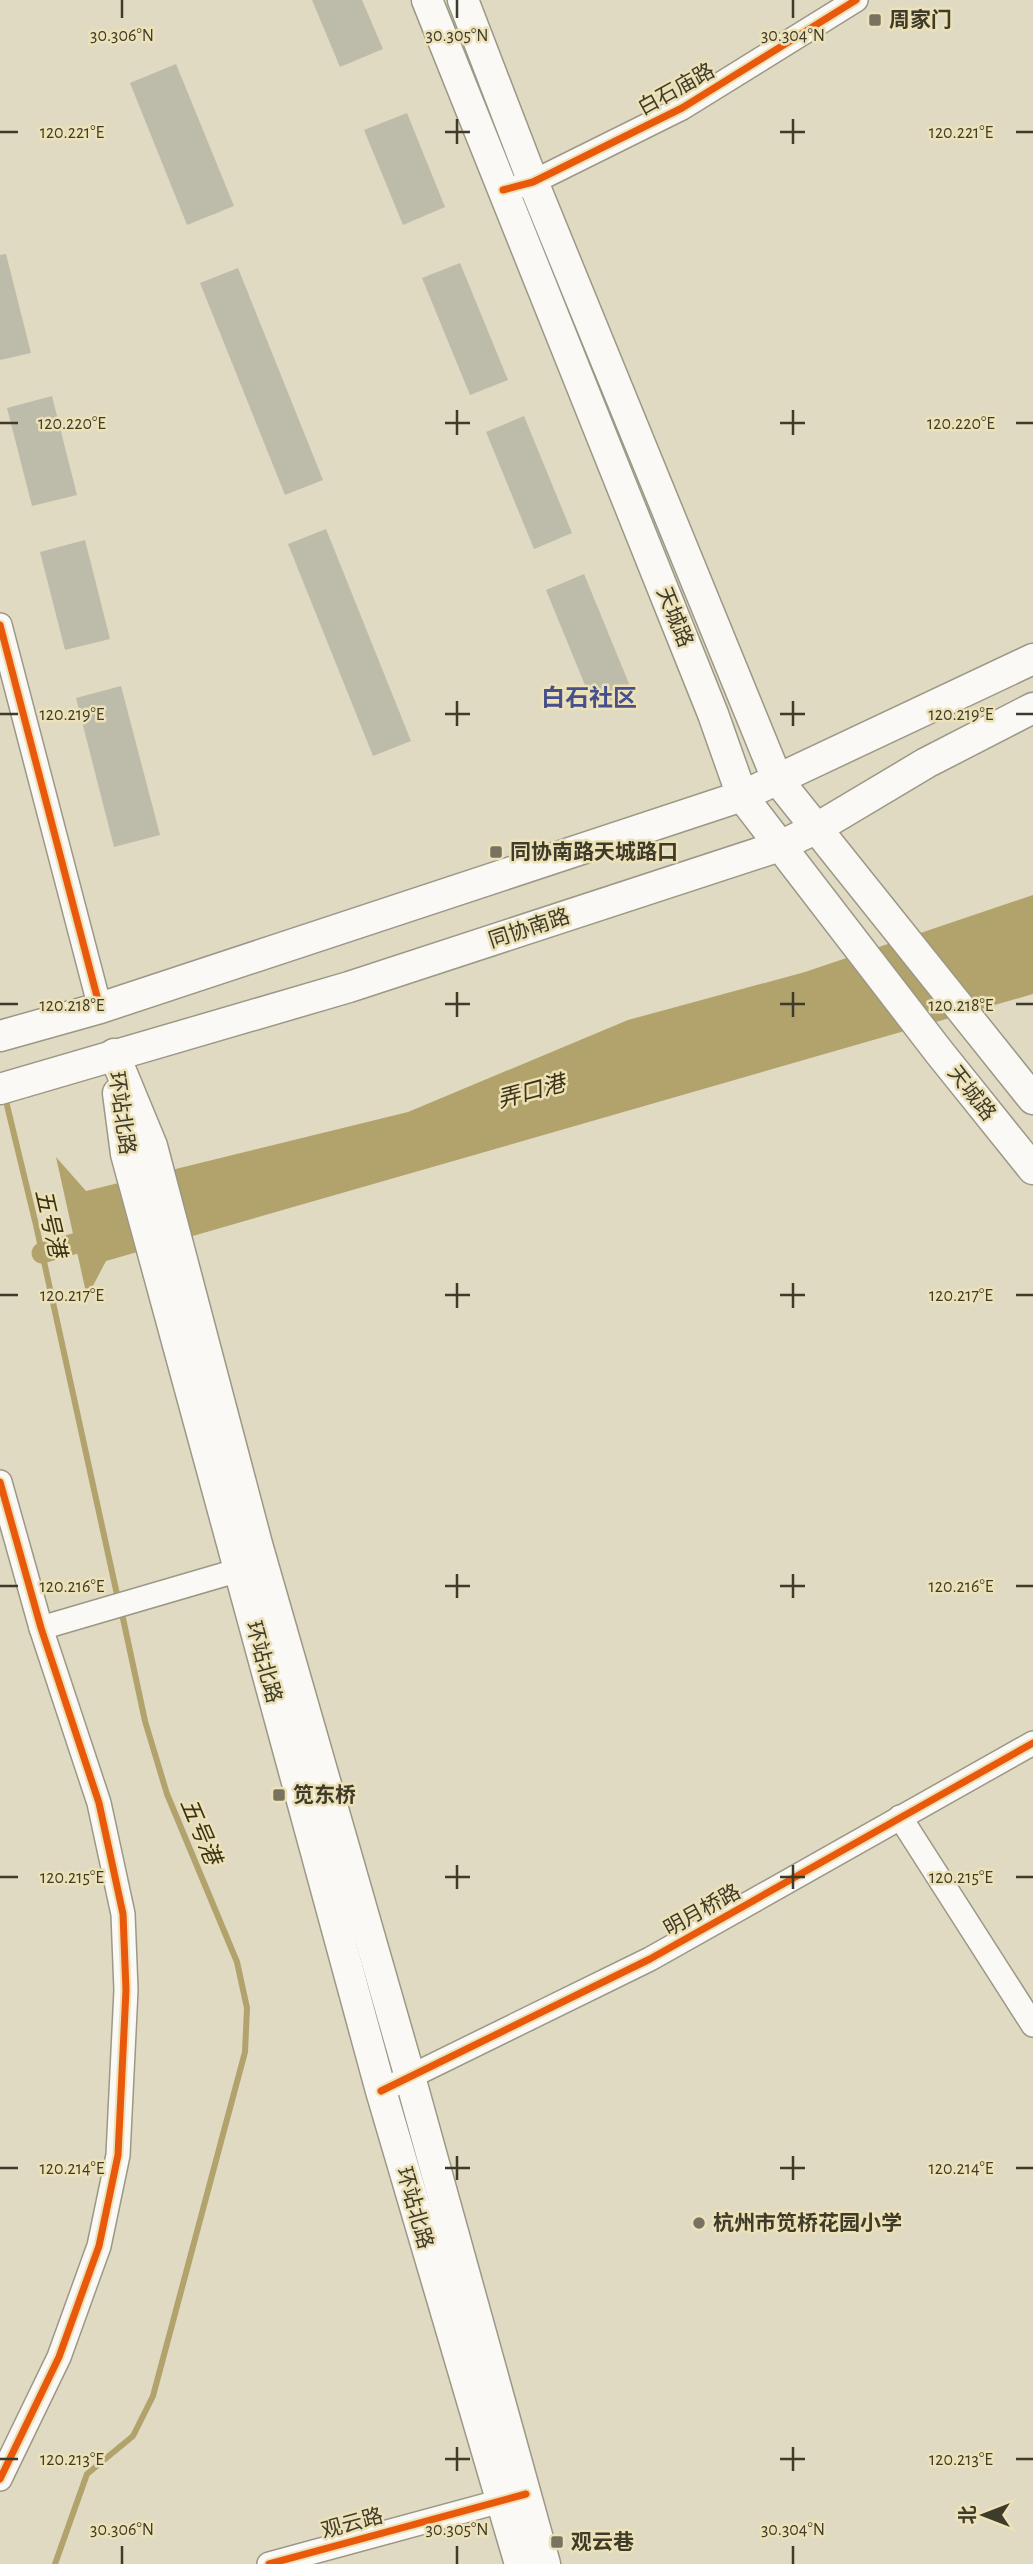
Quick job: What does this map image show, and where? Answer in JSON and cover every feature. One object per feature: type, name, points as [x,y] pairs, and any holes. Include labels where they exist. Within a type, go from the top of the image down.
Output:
[{"type":"main road","name":"天城路","points":[[427,0],[713,713],[742,796],[939,1052],[1033,1169]]},
{"type":"main road","name":"天城路","points":[[463,0],[533,182],[777,779],[1033,1099]]},
{"type":"main road","points":[[0,1036],[100,1008],[742,796],[1033,659]]},
{"type":"main road","name":"同协南路","points":[[0,1089],[349,987],[780,846],[817,828],[926,763],[1033,708]]},
{"type":"main road","name":"环站北路","points":[[114,1054],[173,1275],[239,1571],[380,2091],[513,2497],[545,2564]]},
{"type":"main road","name":"环站北路","points":[[239,1571],[410,2077],[513,2497],[520,2564]]},
{"type":"street","name":"白石庙路","points":[[503,191],[533,182],[682,108],[856,0]]},
{"type":"street","points":[[0,625],[3,649],[100,1008]]},
{"type":"street","points":[[0,1482],[41,1628],[99,1803],[123,1914],[126,1990],[118,2155],[99,2246],[59,2357],[0,2479]]},
{"type":"street","points":[[41,1628],[239,1571]]},
{"type":"street","name":"明月桥路","points":[[380,2091],[650,1959],[1033,1743]]},
{"type":"street","points":[[900,1817],[1033,2025]]},
{"type":"street","name":"观云路","points":[[269,2564],[513,2497]]},
{"type":"water","points":[[1033,895],[1033,994],[106,1261],[87,1297],[56,1157],[86,1191],[408,1112],[628,1020],[805,972]]},
{"type":"building","points":[[312,0],[362,0],[383,49],[340,67]]},
{"type":"building","points":[[176,64],[234,206],[187,225],[130,83]]},
{"type":"building","points":[[407,113],[445,207],[403,225],[364,130]]},
{"type":"building","points":[[6,254],[31,353],[0,360],[0,255]]},
{"type":"building","points":[[460,263],[508,380],[470,395],[422,278]]},
{"type":"building","points":[[238,268],[323,480],[285,495],[200,283]]},
{"type":"building","points":[[52,396],[77,495],[32,506],[7,408]]},
{"type":"building","points":[[524,416],[572,533],[534,549],[486,432]]},
{"type":"building","points":[[326,529],[411,741],[373,756],[288,544]]},
{"type":"building","points":[[85,540],[110,639],[65,650],[40,552]]},
{"type":"building","points":[[584,574],[632,691],[594,707],[546,590]]},
{"type":"building","points":[[121,686],[160,835],[114,847],[76,698]]},
{"type":"waterway","name":"五号港","points":[[5,1097],[36,1225],[118,1599]]},
{"type":"waterway","name":"弄口港","points":[[42,1253],[101,1236]]},
{"type":"waterway","name":"五号港","points":[[55,2564],[87,2474],[133,2436],[153,2396],[245,2052],[247,2008],[237,1962],[167,1794],[145,1721],[121,1609]]},
{"type":"cycle path","points":[[503,190],[533,182],[682,108],[856,0]]},
{"type":"cycle path","points":[[0,625],[100,1008]]},
{"type":"cycle path","points":[[0,1482],[41,1628],[99,1803],[123,1914],[126,1990],[118,2155],[99,2246],[59,2357],[0,2479]]},
{"type":"cycle path","points":[[381,2091],[650,1959],[1033,1743]]},
{"type":"cycle path","points":[[269,2564],[526,2494]]},
{"type":"place","name":"周家门","points":[[875,20]]},
{"type":"place","name":"同协南路天城路口","points":[[496,852]]},
{"type":"place","name":"笕东桥","points":[[279,1795]]},
{"type":"place","name":"杭州市笕桥花园小学","points":[[699,2223]]},
{"type":"place","name":"观云巷","points":[[557,2542]]},
{"type":"district","name":"白石社区","points":[[589,698]]}]
